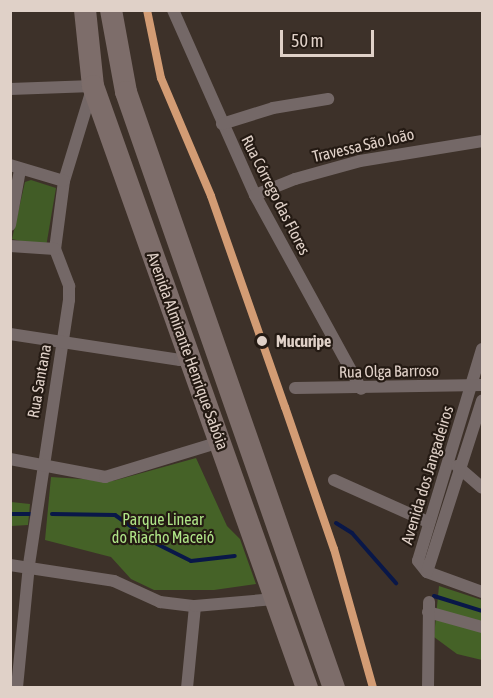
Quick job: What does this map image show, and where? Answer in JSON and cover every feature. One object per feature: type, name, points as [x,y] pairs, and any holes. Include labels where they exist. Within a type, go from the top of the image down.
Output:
[{"type":"highway","name":"Avenida Almirante Henrique Sabóia","points":[[85,10],[93,86],[308,687]]},
{"type":"highway","name":"Avenida Almirante Henrique Sabóia","points":[[111,10],[118,69],[334,687]]},
{"type":"highway","points":[[295,654],[321,646]]},
{"type":"street","name":"Rua Córrego das Flores","points":[[173,10],[255,195],[361,389]]},
{"type":"street","points":[[10,89],[93,86],[64,181],[54,249],[10,246]]},
{"type":"street","points":[[222,124],[273,108],[328,99]]},
{"type":"street","name":"Travessa São João","points":[[255,195],[295,179],[360,161],[483,141]]},
{"type":"street","points":[[10,225],[15,167],[64,181]]},
{"type":"street","name":"Rua Santana","points":[[16,687],[28,565],[63,342],[69,286],[54,249]]},
{"type":"street","points":[[10,334],[180,360],[190,357]]},
{"type":"street","name":"Avenida dos Jangadeiros","points":[[432,578],[418,561],[428,522],[477,386],[482,350]]},
{"type":"street","name":"Rua Olga Barroso","points":[[296,388],[477,386]]},
{"type":"street","name":"Avenida dos Jangadeiros","points":[[432,578],[483,401]]},
{"type":"street","points":[[10,459],[105,477],[220,442]]},
{"type":"street","points":[[449,460],[483,488]]},
{"type":"street","points":[[334,480],[428,522]]},
{"type":"street","points":[[10,565],[28,565],[120,583],[160,602],[195,606],[275,599]]},
{"type":"street","points":[[432,578],[483,592]]},
{"type":"street","points":[[187,687],[195,606]]},
{"type":"street","points":[[428,687],[429,607],[483,627]]},
{"type":"green space","points":[[31,180],[56,188],[46,247],[12,239],[25,182]]},
{"type":"green space","name":"Parque Linear do Riacho Maceió","points":[[196,458],[227,526],[240,539],[256,584],[214,590],[154,590],[131,579],[111,557],[45,540],[51,477],[113,481]]},
{"type":"green space","points":[[11,502],[30,504],[28,525],[11,526]]},
{"type":"green space","points":[[439,586],[482,600],[482,660],[457,654],[434,637]]},
{"type":"waterway","points":[[10,514],[30,514]]},
{"type":"waterway","points":[[52,514],[115,515],[153,542],[191,561],[235,556]]},
{"type":"waterway","points":[[336,523],[352,533],[396,583]]},
{"type":"waterway","points":[[434,596],[482,611]]},
{"type":"railway","points":[[147,10],[161,78],[211,196],[285,407],[334,549],[373,688]]},
{"type":"transit line","points":[[147,10],[161,78],[211,196],[285,407],[334,549],[373,688]]},
{"type":"place","name":"Mucuripe","points":[[262,341]]}]
